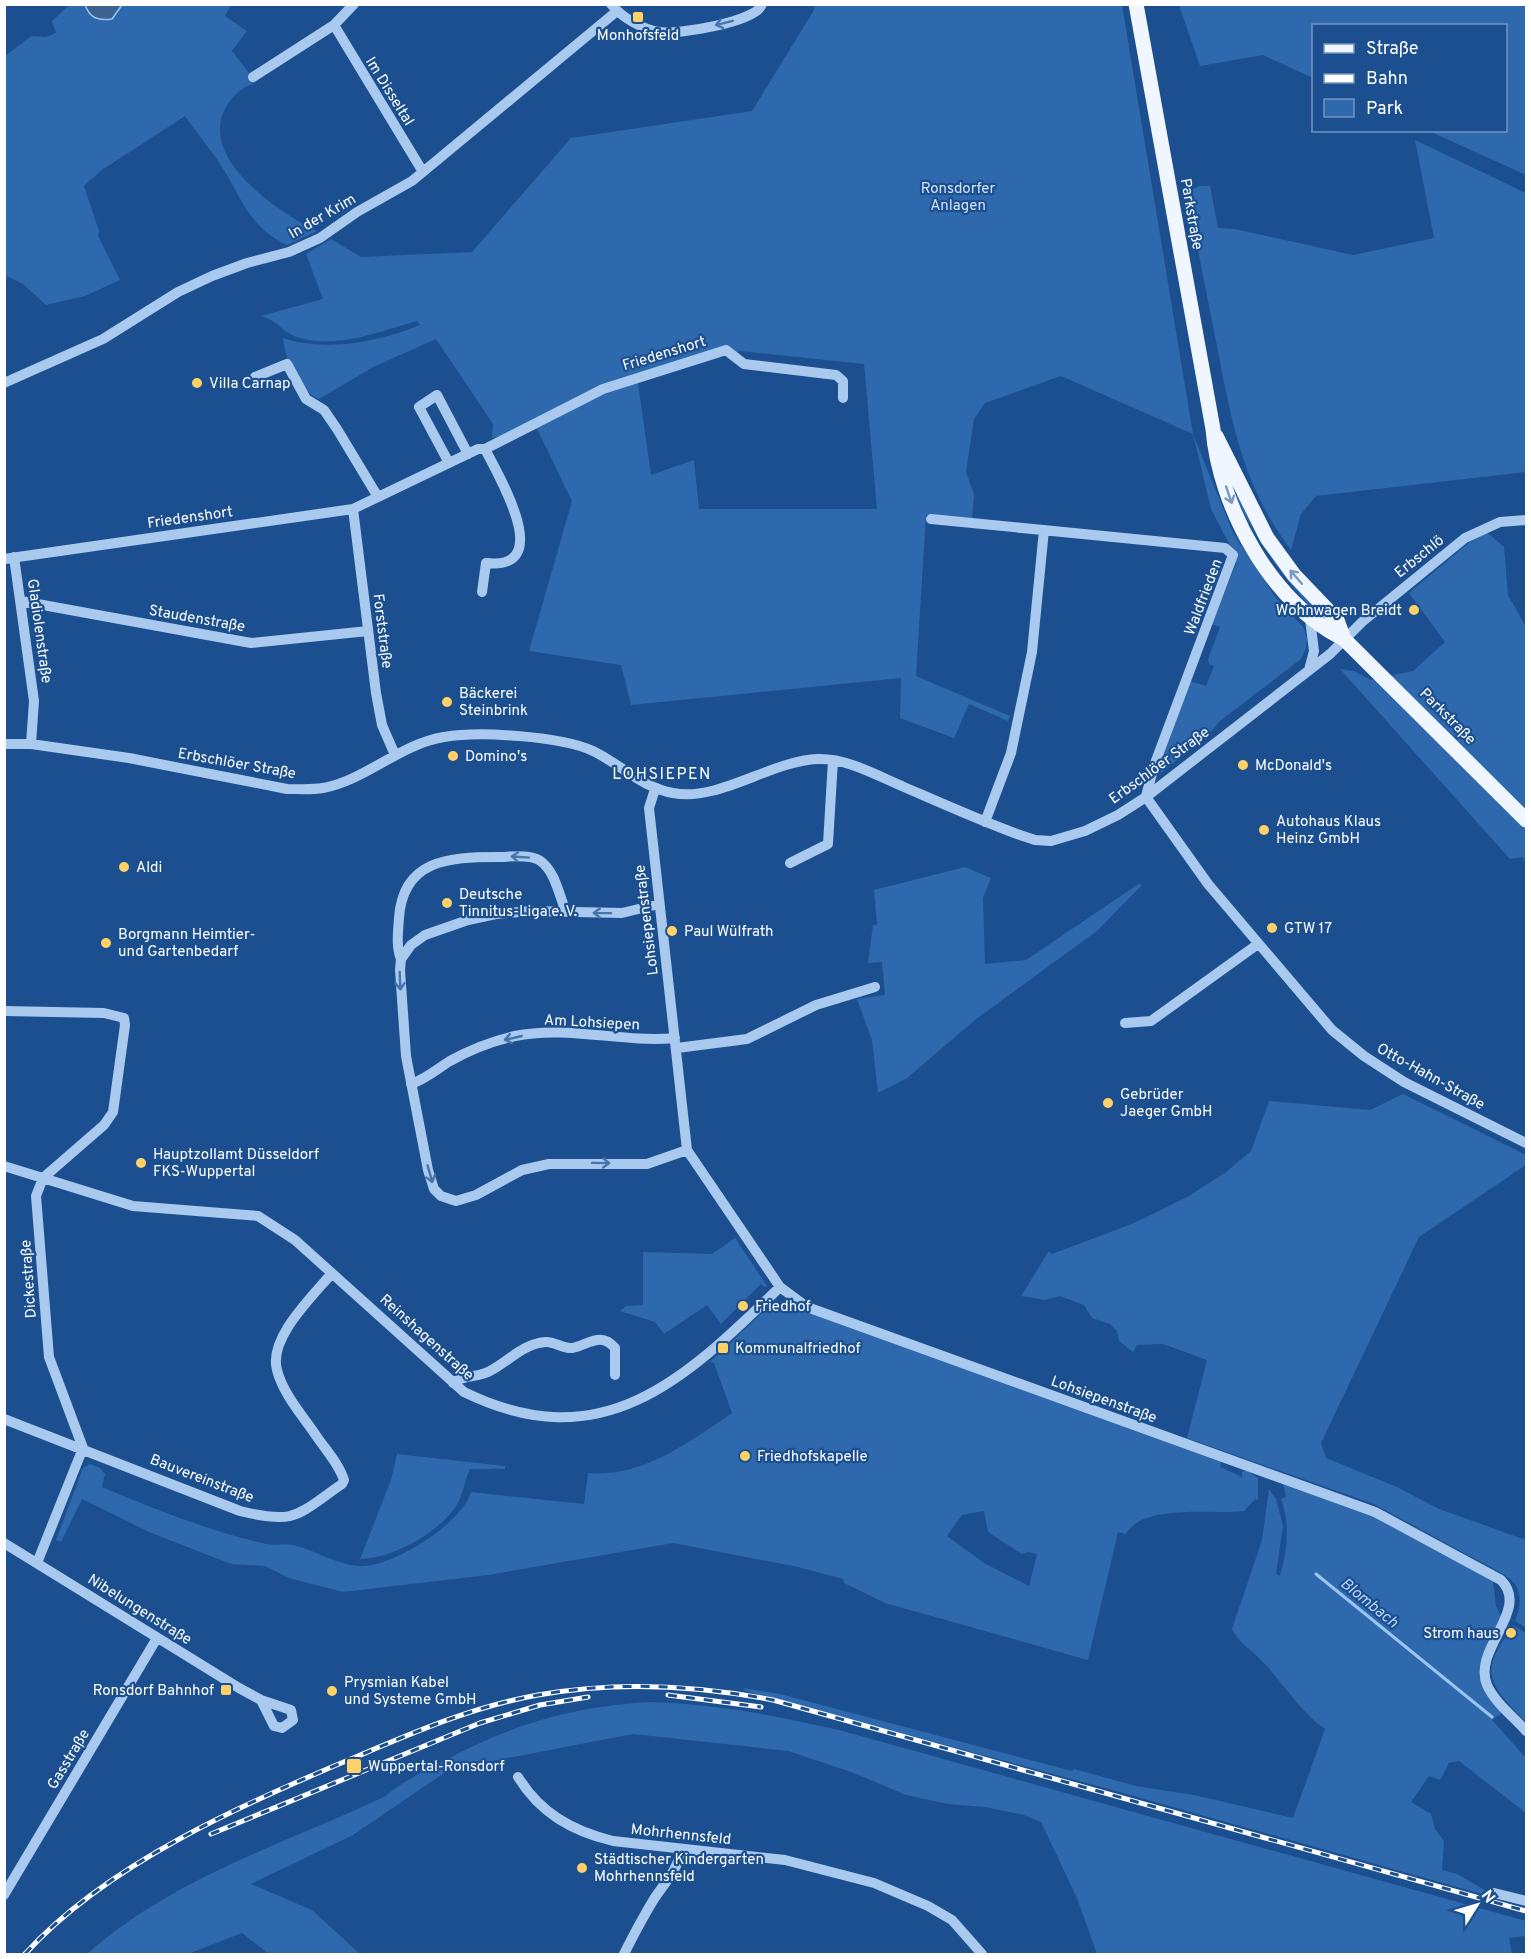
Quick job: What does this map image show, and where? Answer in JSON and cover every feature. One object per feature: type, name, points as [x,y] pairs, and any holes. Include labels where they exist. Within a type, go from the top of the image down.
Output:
[{"type":"main road","name":"Parkstraße","points":[[1136,4],[1213,429],[1215,454],[1246,537],[1273,576],[1310,619],[1344,639],[1527,820]]},
{"type":"main road","name":"Parkstraße","points":[[1213,429],[1267,538],[1294,575],[1337,620],[1344,639]]},
{"type":"street","points":[[253,77],[334,25],[354,4]]},
{"type":"street","points":[[614,8],[658,32],[680,33],[742,19],[756,13],[762,4]]},
{"type":"street","name":"In der Krim","points":[[4,383],[103,339],[178,292],[212,276],[247,263],[289,252],[320,238],[423,172],[614,8]]},
{"type":"street","name":"Im Disseltal","points":[[334,25],[423,172]]},
{"type":"street","name":"Friedenshort","points":[[9,558],[353,509],[478,448],[485,449],[603,389],[726,350],[744,364],[836,375],[843,381],[843,398]]},
{"type":"street","points":[[255,377],[287,364],[306,399],[324,410],[378,497]]},
{"type":"street","points":[[449,463],[419,407],[437,395],[468,453]]},
{"type":"street","points":[[482,592],[486,563],[502,565],[513,559],[518,546],[519,529],[517,513],[485,449]]},
{"type":"street","name":"Forststraße","points":[[353,509],[382,725],[395,755]]},
{"type":"street","name":"Waldfrieden","points":[[931,519],[1225,548],[1233,555],[1154,766],[1146,797]]},
{"type":"street","name":"Erbschlö","points":[[1344,639],[1465,538],[1500,522],[1527,520]]},
{"type":"street","points":[[985,822],[1011,753],[1027,678],[1032,652],[1044,530]]},
{"type":"street","name":"Gladiolenstraße","points":[[9,558],[21,601],[34,701],[31,744]]},
{"type":"street","name":"Staudenstraße","points":[[21,601],[251,643],[368,631]]},
{"type":"street","points":[[1309,670],[1314,651],[1310,619]]},
{"type":"street","name":"Erbschlöer Straße","points":[[4,744],[31,744],[129,758],[287,789],[325,788],[351,778],[395,755],[444,737],[550,740],[576,745],[593,751],[655,789],[674,794],[692,794],[793,763],[817,759],[833,760],[860,768],[985,822],[1035,840],[1052,841],[1100,825],[1146,797],[1309,670],[1344,639]]},
{"type":"street","points":[[790,863],[828,844],[833,760]]},
{"type":"street","name":"Lohsiepenstraße","points":[[655,789],[649,807],[687,1150],[780,1287],[807,1307],[1375,1512],[1501,1580],[1511,1592],[1512,1604],[1509,1617],[1486,1658],[1484,1669],[1487,1684],[1494,1696],[1527,1731]]},
{"type":"street","name":"Otto-Hahn-Straße","points":[[1146,797],[1183,853],[1319,1017],[1364,1056],[1404,1082],[1527,1143]]},
{"type":"street","points":[[566,912],[549,869],[537,859],[482,857],[439,863],[417,873],[403,889],[398,934],[398,952],[401,959],[401,1006],[411,1084],[434,1189],[448,1200],[465,1200],[522,1170],[549,1164],[647,1164],[687,1150]]},
{"type":"street","points":[[401,959],[411,945],[425,935],[468,920],[496,914],[622,913],[659,904]]},
{"type":"street","points":[[1125,1023],[1151,1021],[1258,944]]},
{"type":"street","points":[[676,1043],[747,1039],[816,1005],[875,987]]},
{"type":"street","points":[[4,1011],[118,1015],[124,1018],[125,1025],[112,1112],[104,1125],[43,1178]]},
{"type":"street","name":"Am Lohsiepen","points":[[411,1084],[422,1080],[466,1053],[516,1036],[552,1033],[676,1043]]},
{"type":"street","name":"Reinshagenstraße","points":[[4,1166],[134,1206],[258,1216],[286,1233],[464,1392],[490,1405],[537,1414],[585,1417],[615,1411],[657,1391],[713,1351],[780,1287]]},
{"type":"street","name":"Dickestraße","points":[[43,1178],[36,1196],[48,1357],[83,1448]]},
{"type":"street","name":"Bauvereinstraße","points":[[83,1448],[240,1511],[278,1519],[295,1516],[342,1484],[342,1475],[285,1389],[276,1367],[276,1352],[284,1333],[332,1273]]},
{"type":"street","points":[[453,1383],[463,1376],[490,1372],[531,1345],[545,1342],[572,1348],[594,1340],[606,1340],[615,1348],[615,1375]]},
{"type":"street","points":[[4,1419],[83,1448],[37,1563]]},
{"type":"street","name":"Nibelungenstraße","points":[[4,1543],[261,1700]]},
{"type":"street","name":"Gasstraße","points":[[4,1895],[157,1638]]},
{"type":"street","name":"Mohrhennsfeld","points":[[518,1777],[530,1796],[552,1816],[588,1835],[613,1841],[785,1860],[874,1883],[928,1905],[952,1920],[982,1954]]},
{"type":"street","points":[[624,1954],[658,1892],[671,1878],[678,1865],[682,1849]]},
{"type":"street","points":[[1494,1893],[1527,1901]]},
{"type":"green space","points":[[69,5],[231,5],[225,16],[247,31],[232,51],[256,82],[236,94],[223,115],[220,135],[227,156],[241,175],[259,193],[279,209],[317,231],[287,245],[262,228],[253,219],[226,173],[185,116],[102,170],[84,186],[99,231],[98,236],[120,280],[85,296],[46,305],[23,284],[7,276],[5,287],[5,56],[31,36],[46,37],[56,33],[52,21]]},
{"type":"green space","name":"Ronsdorfer Anlagen","points":[[814,5],[1122,5],[1193,434],[1061,376],[985,403],[974,419],[966,472],[974,494],[972,520],[926,515],[916,676],[1010,716],[1008,721],[969,704],[954,738],[900,718],[901,678],[631,705],[621,665],[529,651],[572,501],[537,429],[492,438],[493,424],[436,339],[373,367],[319,399],[306,389],[294,373],[286,355],[283,338],[334,345],[388,336],[420,325],[417,321],[358,338],[327,341],[297,337],[261,316],[323,299],[306,254],[331,239],[361,257],[472,252],[571,138],[752,111],[814,10]],"holes":[[[740,351],[864,364],[877,509],[699,509],[694,460],[651,475],[638,383]]]},
{"type":"green space","points":[[1179,5],[1526,5],[1526,175],[1431,132],[1507,132],[1507,24],[1312,24],[1312,78],[1263,55],[1200,66]]},
{"type":"green space","points":[[1415,140],[1526,193],[1526,472],[1316,496],[1301,514],[1291,550],[1274,526],[1261,501],[1233,424],[1187,192],[1199,186],[1210,186],[1218,228],[1235,229],[1353,255],[1434,238]]},
{"type":"green space","points":[[1193,434],[1233,533],[1276,598],[1303,627],[1307,638],[1306,648],[1301,659],[1220,721],[1205,738],[1157,776],[1190,681],[1206,686],[1214,666],[1209,664],[1208,659],[1220,627],[1212,624],[1236,564],[1236,557],[1211,509]]},
{"type":"green space","points":[[1238,495],[1330,622],[1327,624],[1313,610],[1276,565],[1245,515],[1236,497]]},
{"type":"green space","points":[[1484,530],[1504,547],[1508,595],[1526,627],[1526,862],[1522,857],[1510,859],[1340,669],[1354,671],[1371,680],[1413,671],[1445,642],[1409,593]]},
{"type":"green space","points":[[965,867],[991,878],[983,898],[985,964],[1026,960],[1140,883],[1141,886],[1098,930],[975,1020],[907,1078],[878,1093],[872,1040],[857,999],[885,995],[882,962],[868,963],[873,925],[877,925],[874,890]]},
{"type":"green space","points":[[1403,1094],[1526,1155],[1526,1165],[1419,1237],[1321,1443],[1326,1458],[1397,1487],[1439,1509],[1526,1540],[1526,1628],[1515,1621],[1520,1601],[1518,1590],[1505,1575],[1374,1504],[1187,1438],[1207,1360],[1163,1344],[1137,1345],[1133,1352],[1119,1341],[1117,1331],[1110,1324],[1092,1318],[1084,1305],[1060,1296],[1045,1300],[1021,1296],[1049,1251],[1052,1254],[1134,1223],[1187,1197],[1225,1173],[1251,1151],[1269,1101],[1370,1110]]},
{"type":"green space","points":[[735,1238],[767,1286],[761,1284],[721,1324],[707,1305],[664,1334],[655,1322],[620,1311],[626,1306],[643,1305],[643,1252],[712,1254]]},
{"type":"green space","points":[[776,1300],[791,1309],[794,1305],[1222,1461],[1220,1467],[1242,1477],[1242,1472],[1246,1470],[1258,1478],[1258,1500],[1255,1499],[1244,1511],[1163,1514],[1135,1524],[1126,1534],[1118,1532],[1088,1660],[885,1603],[844,1583],[843,1579],[798,1567],[673,1543],[488,1575],[343,1592],[289,1578],[265,1566],[232,1564],[149,1532],[82,1499],[61,1542],[56,1540],[83,1468],[90,1464],[100,1468],[105,1474],[102,1487],[183,1519],[266,1544],[293,1545],[350,1565],[372,1565],[388,1560],[424,1542],[454,1517],[471,1492],[584,1504],[588,1473],[627,1470],[646,1464],[682,1446],[732,1413],[714,1363],[710,1362]],"holes":[[[984,1511],[988,1532],[1022,1554],[1029,1552],[1037,1554],[1029,1586],[984,1563],[947,1536],[962,1515]]]},
{"type":"green space","points":[[397,1454],[505,1466],[505,1469],[470,1469],[458,1504],[447,1518],[425,1536],[399,1550],[373,1558],[360,1559],[391,1480]]},
{"type":"green space","points":[[1283,1483],[1376,1516],[1493,1581],[1496,1606],[1502,1618],[1483,1656],[1481,1676],[1492,1698],[1503,1712],[1492,1720],[1526,1758],[1526,1813],[1459,1761],[1449,1763],[1440,1780],[1429,1776],[1411,1802],[1431,1814],[1435,1829],[1444,1841],[1442,1870],[1457,1874],[1490,1893],[1489,1896],[1116,1791],[745,1691],[743,1688],[780,1694],[1072,1771],[1074,1769],[1136,1786],[1194,1795],[1293,1818],[1325,1729],[1307,1714],[1232,1629],[1262,1540],[1269,1489],[1276,1499],[1283,1526],[1276,1574],[1280,1576],[1287,1537],[1286,1518],[1281,1499],[1286,1497]]},
{"type":"green space","points":[[1513,1625],[1526,1633],[1526,1722],[1506,1701],[1492,1677],[1494,1658]]},
{"type":"green space","points":[[647,1702],[720,1708],[768,1715],[839,1730],[1526,1921],[1526,1936],[1509,1938],[1512,1954],[1097,1954],[1077,1898],[1041,1822],[1024,1815],[985,1807],[948,1804],[906,1795],[854,1773],[788,1751],[633,1734],[450,1769],[353,1835],[251,1884],[312,1910],[360,1954],[269,1954],[242,1933],[188,1954],[87,1954],[120,1927],[155,1904],[192,1884],[229,1865],[384,1797],[420,1774],[493,1737],[566,1714]]},
{"type":"shaded area","points":[[85,4],[122,5],[112,19],[102,19],[95,18],[89,13]]},
{"type":"waterway","name":"Blombach","points":[[1316,1574],[1492,1717]]},
{"type":"railway","points":[[25,1954],[58,1922],[137,1864],[225,1815],[315,1774],[424,1729],[492,1706],[538,1695],[627,1686],[685,1688],[773,1700],[1526,1911]]},
{"type":"railway","points":[[668,1695],[761,1707]]},
{"type":"railway","points":[[211,1834],[480,1723],[540,1705],[588,1697]]},
{"type":"place","name":"Monhofsfeld","points":[[638,17]]},
{"type":"place","name":"Villa Carnap","points":[[197,383]]},
{"type":"place","name":"Wohnwagen Breidt","points":[[1414,610]]},
{"type":"place","name":"Bäckerei Steinbrink","points":[[447,702]]},
{"type":"place","name":"Domino's","points":[[453,756]]},
{"type":"place","name":"McDonald's","points":[[1243,765]]},
{"type":"place","name":"Autohaus Klaus Heinz GmbH","points":[[1264,830]]},
{"type":"place","name":"Aldi","points":[[124,867]]},
{"type":"place","name":"Deutsche Tinnitus-Liga e. V.","points":[[447,903]]},
{"type":"place","name":"GTW 17","points":[[1272,928]]},
{"type":"place","name":"Paul Wülfrath","points":[[672,931]]},
{"type":"place","name":"Borgmann Heimtier- und Gartenbedarf","points":[[106,943]]},
{"type":"place","name":"Gebrüder Jaeger GmbH","points":[[1108,1103]]},
{"type":"place","name":"Hauptzollamt Düsseldorf FKS-Wuppertal","points":[[141,1163]]},
{"type":"place","name":"Friedhof","points":[[743,1306]]},
{"type":"place","name":"Kommunalfriedhof","points":[[723,1348]]},
{"type":"place","name":"Friedhofskapelle","points":[[745,1456]]},
{"type":"place","name":"Strom haus","points":[[1511,1633]]},
{"type":"place","name":"Ronsdorf Bahnhof","points":[[226,1690]]},
{"type":"place","name":"Prysmian Kabel und Systeme GmbH","points":[[332,1691]]},
{"type":"place","name":"Wuppertal-Ronsdorf","points":[[354,1766]]},
{"type":"place","name":"Städtischer Kindergarten Mohrhennsfeld","points":[[582,1868]]},
{"type":"district","name":"LOHSIEPEN","points":[[662,773]]}]
